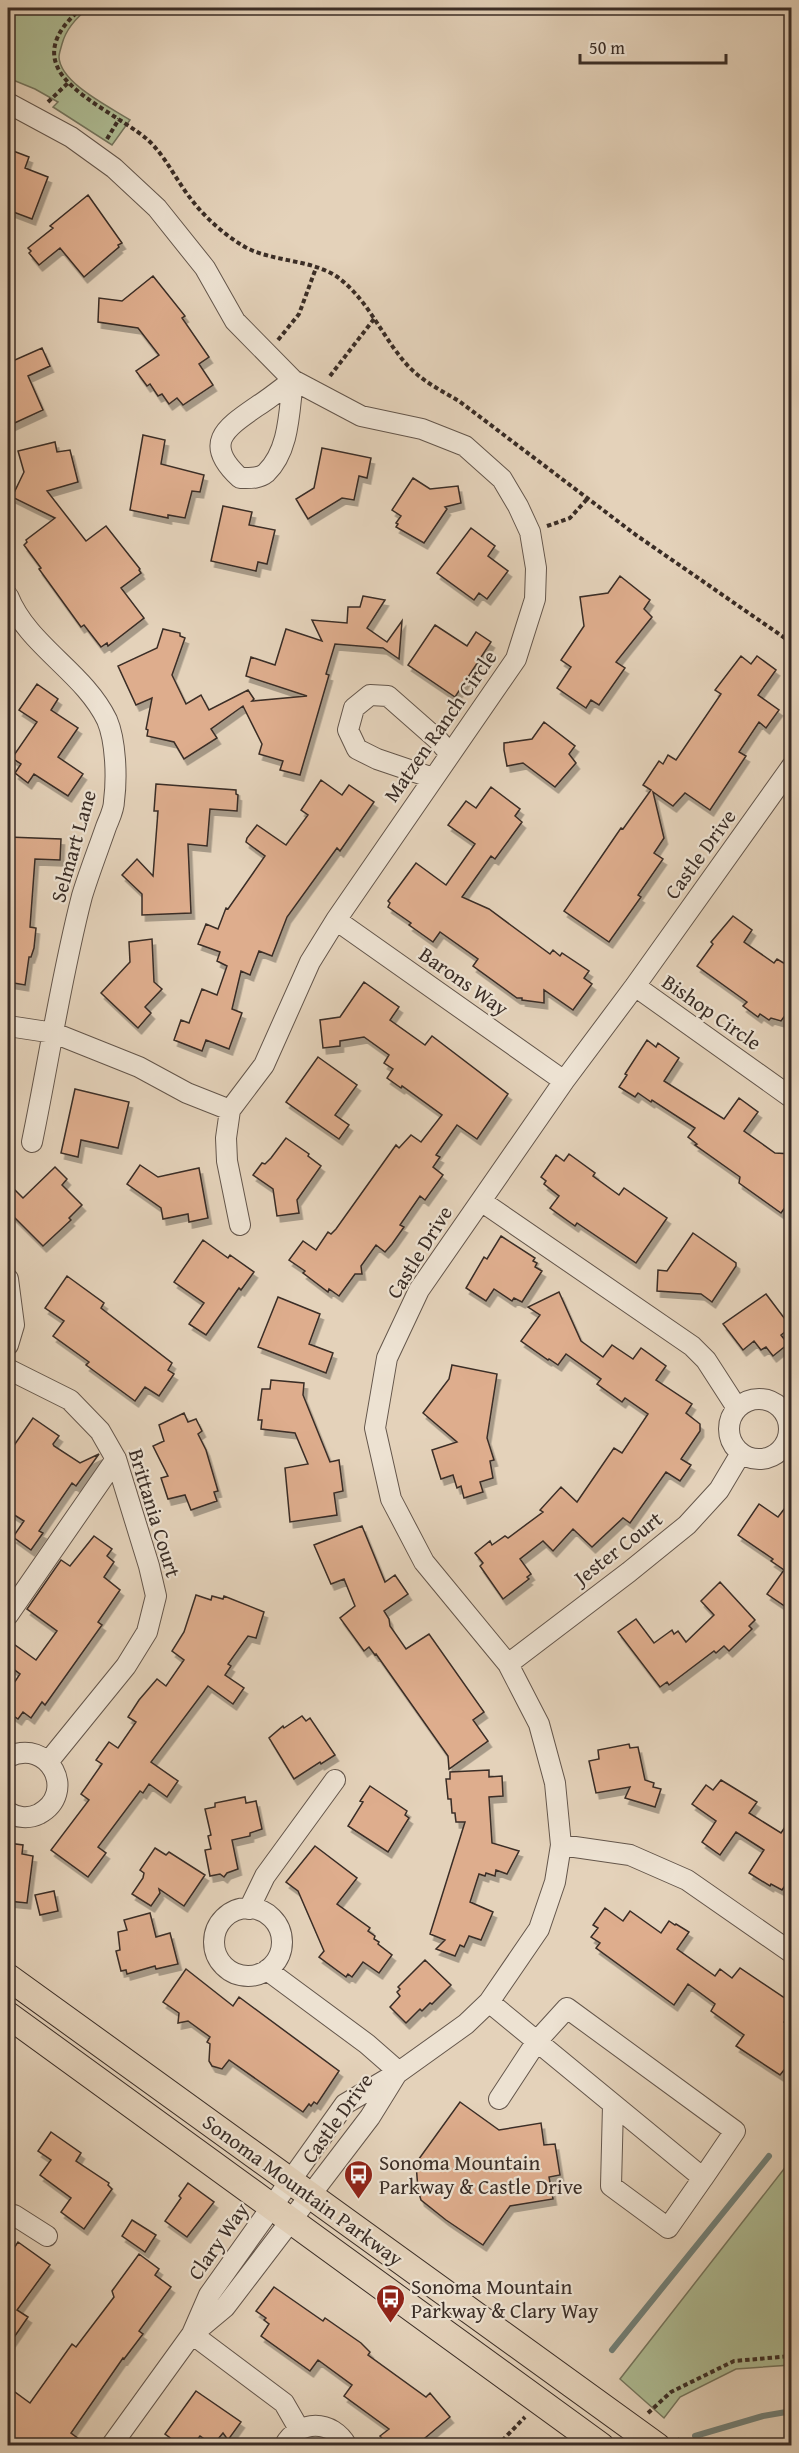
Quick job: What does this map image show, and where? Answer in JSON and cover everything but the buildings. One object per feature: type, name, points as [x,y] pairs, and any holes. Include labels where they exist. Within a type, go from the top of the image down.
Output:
[{"type":"main road","name":"Sonoma Mountain Parkway","points":[[8,1977],[657,2445]]},
{"type":"main road","name":"Sonoma Mountain Parkway","points":[[8,2015],[601,2445]]},
{"type":"street","name":"Matzen Ranch Circle","points":[[8,103],[71,137],[114,168],[157,208],[205,268],[235,321],[293,380],[362,416],[422,429],[465,446],[502,479],[530,532],[536,568],[534,599],[516,659],[336,920],[310,962],[264,1065],[230,1110]]},
{"type":"street","points":[[293,380],[286,437],[276,458],[266,474],[254,478],[240,478],[222,457],[221,442],[227,428],[293,380]]},
{"type":"street","name":"Selmart Lane","points":[[8,596],[11,606],[49,653],[90,692],[108,722],[116,765],[114,804],[83,895],[59,1000],[32,1142]]},
{"type":"street","points":[[433,778],[377,759],[357,749],[348,730],[354,708],[370,695],[388,696],[438,740],[450,754]]},
{"type":"street","name":"Castle Drive","points":[[281,2214],[300,2188],[345,2104],[399,2072],[466,2024],[489,2002],[539,1929],[555,1882],[561,1845],[555,1784],[539,1724],[508,1665],[424,1562],[391,1499],[375,1428],[387,1358],[419,1290],[564,1081],[635,986],[792,766]]},
{"type":"street","name":"Barons Way","points":[[336,920],[564,1081]]},
{"type":"street","name":"Bishop Circle","points":[[635,986],[792,1098]]},
{"type":"street","points":[[8,1026],[54,1033],[139,1066],[187,1093],[230,1110],[226,1138],[227,1161],[240,1225]]},
{"type":"street","points":[[481,1201],[692,1346],[706,1360],[736,1408]]},
{"type":"street","points":[[8,1280],[14,1325],[8,1345]]},
{"type":"street","name":"Brittania Court","points":[[8,1369],[70,1400],[100,1431],[116,1458],[156,1596],[147,1632],[126,1666],[48,1761]]},
{"type":"street","points":[[755,1399],[769,1400],[785,1413],[790,1424],[785,1444],[778,1452],[760,1458],[741,1453],[729,1435],[729,1425],[736,1408],[755,1399]]},
{"type":"street","name":"Jester Court","points":[[508,1665],[687,1525],[719,1490],[741,1453]]},
{"type":"street","points":[[8,1616],[116,1458]]},
{"type":"street","points":[[8,1757],[19,1752],[30,1752],[48,1761],[57,1782],[57,1792],[45,1811],[23,1818],[8,1812]]},
{"type":"street","points":[[249,1908],[265,1876],[335,1780]]},
{"type":"street","points":[[561,1845],[630,1855],[687,1881],[790,1948]]},
{"type":"street","points":[[249,1908],[268,1915],[280,1931],[281,1949],[276,1960],[267,1970],[248,1976],[231,1972],[222,1965],[217,1956],[214,1940],[219,1923],[231,1913],[249,1908]]},
{"type":"street","points":[[267,1970],[366,2044],[399,2072]]},
{"type":"street","points":[[489,2002],[703,2178]]},
{"type":"street","points":[[500,2099],[537,2041],[567,2008],[735,2131],[668,2228],[611,2186],[613,2104]]},
{"type":"street","name":"Castle Drive","points":[[300,2188],[370,2117],[399,2072]]},
{"type":"street","name":"Clary Way","points":[[111,2445],[192,2334],[209,2295],[281,2214]]},
{"type":"street","points":[[8,2217],[14,2215],[46,2236]]},
{"type":"street","points":[[192,2334],[284,2403],[299,2429]]},
{"type":"street","points":[[284,2445],[290,2435],[310,2425],[322,2425],[334,2430],[347,2445]]},
{"type":"path","points":[[82,8],[70,18],[59,34],[54,48],[56,64],[79,92],[119,119],[161,152],[189,196],[225,234],[247,248],[334,275],[352,289],[409,367],[422,378],[459,401],[636,535],[792,644]]},
{"type":"path","points":[[42,98],[50,103],[69,82]]},
{"type":"path","points":[[107,139],[119,119]]},
{"type":"path","points":[[278,340],[299,314],[316,268]]},
{"type":"path","points":[[330,376],[374,319]]},
{"type":"path","points":[[546,526],[570,519],[588,498]]},
{"type":"path","points":[[634,2429],[671,2392],[734,2361],[792,2356]]},
{"type":"path","points":[[497,2445],[540,2401]]},
{"type":"green space","points":[[8,8],[89,8],[69,28],[59,57],[62,67],[77,85],[130,120],[112,145],[53,107],[58,102],[8,78]]},
{"type":"green space","points":[[791,2160],[791,2365],[736,2369],[680,2397],[664,2418],[620,2379]]},
{"type":"waterway","points":[[612,2350],[769,2156]]},
{"type":"waterway","points":[[695,2436],[763,2416],[792,2411]]},
{"type":"place","name":"Sonoma Mountain Parkway & Castle Drive","points":[[358,2200]]},
{"type":"place","name":"Sonoma Mountain Parkway & Clary Way","points":[[390,2324]]}]
